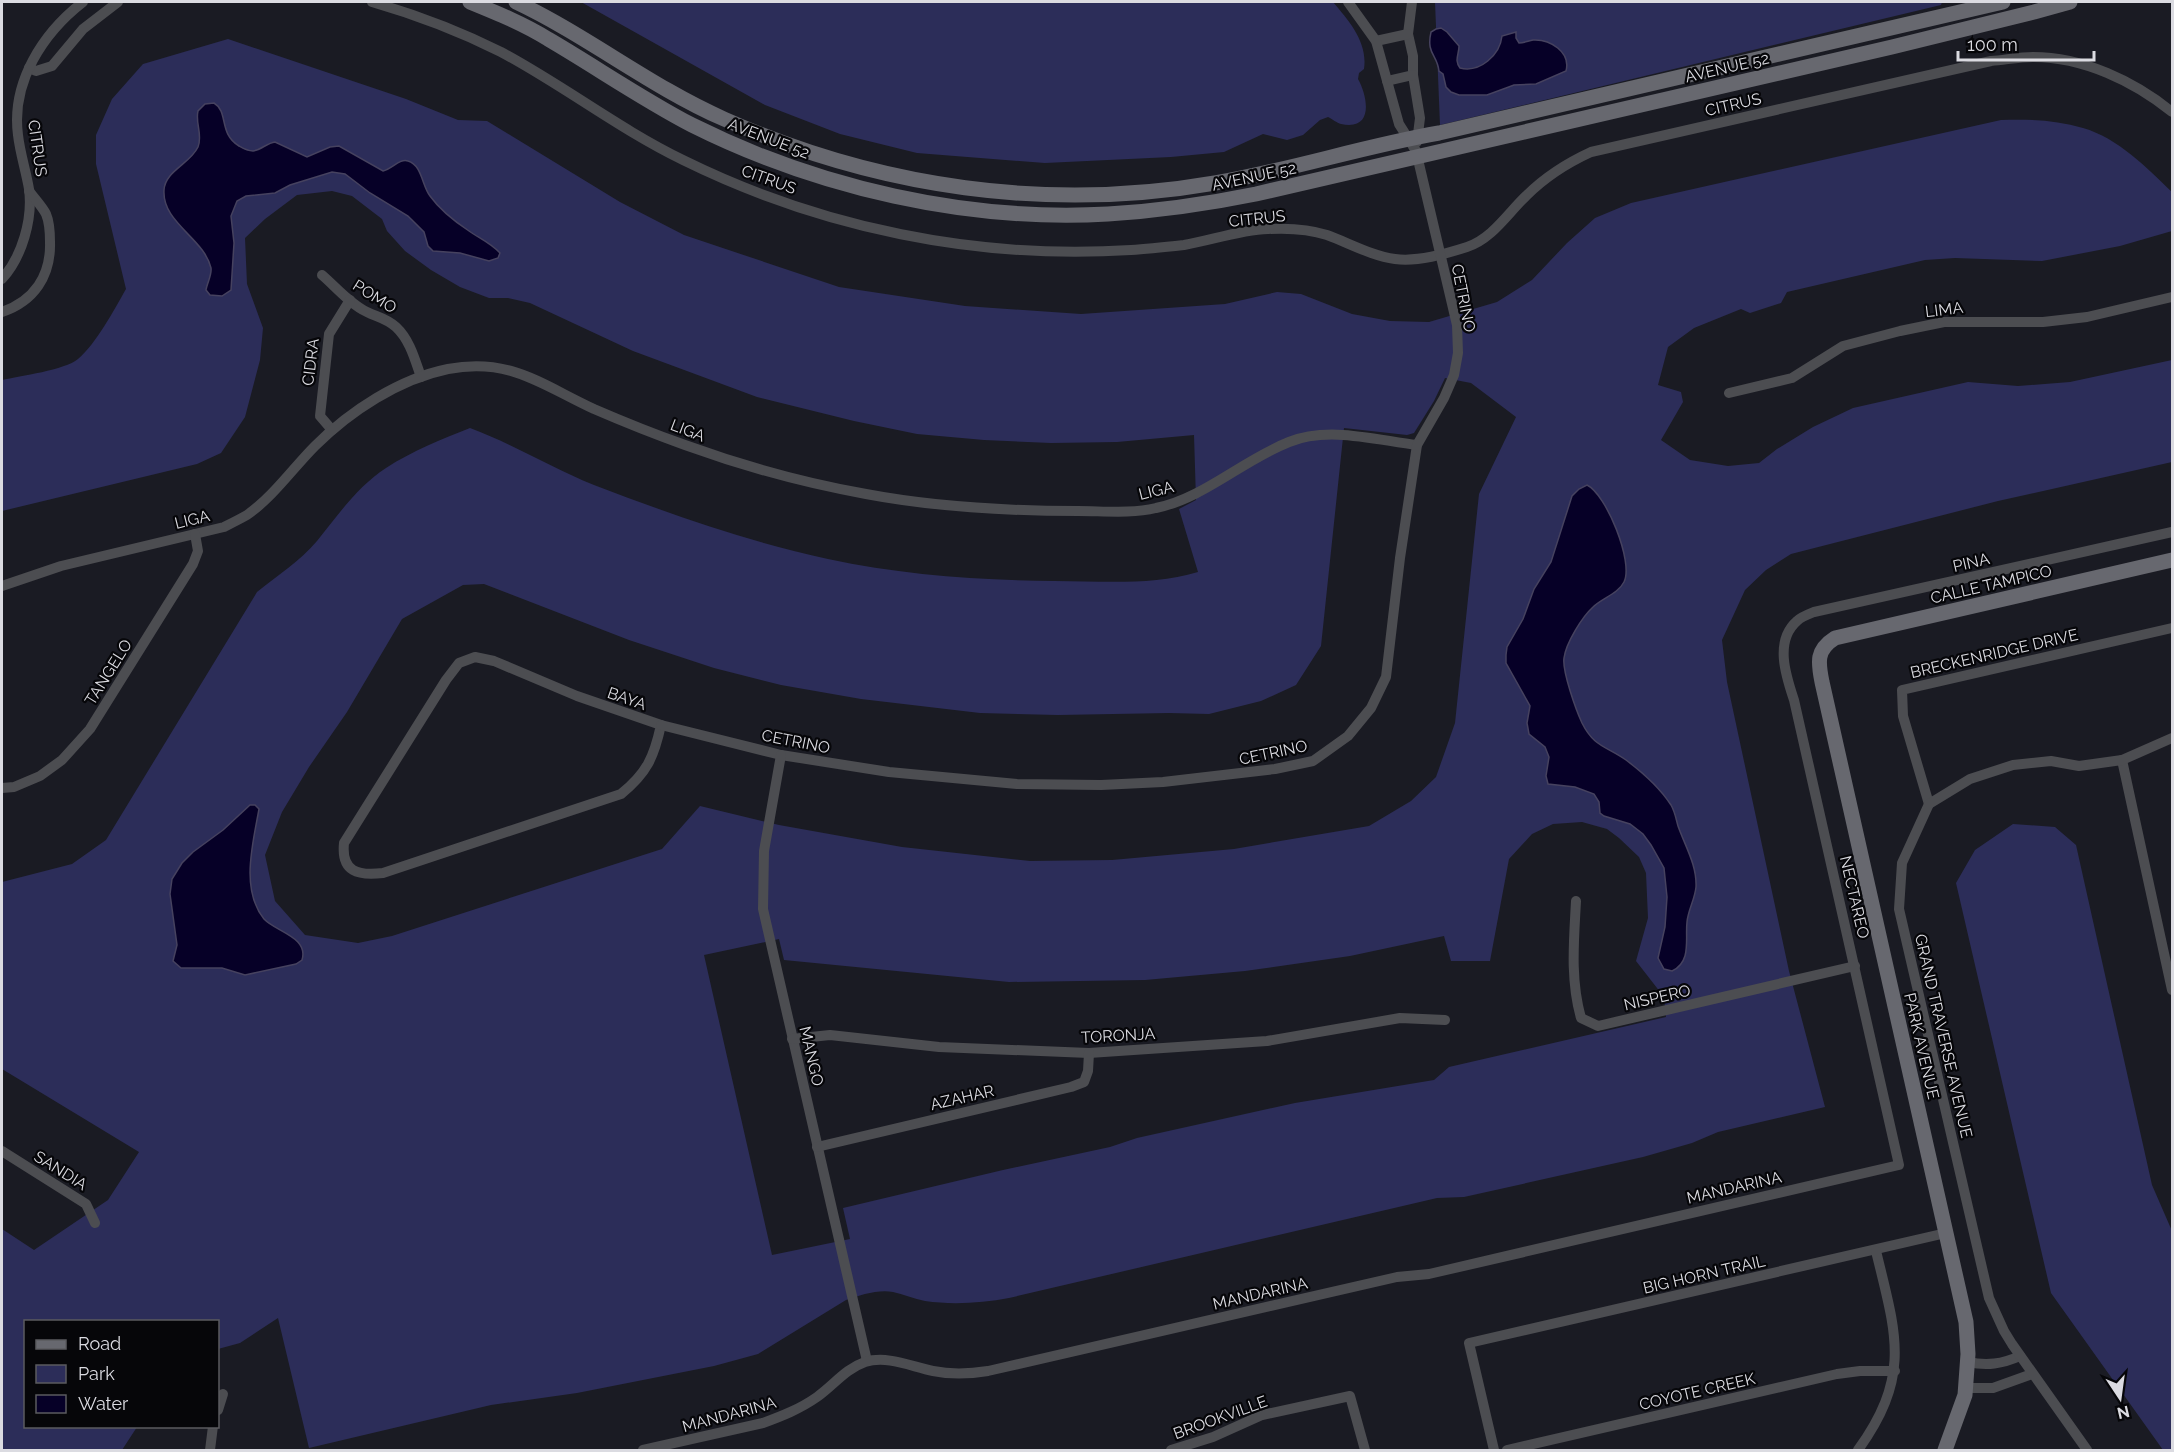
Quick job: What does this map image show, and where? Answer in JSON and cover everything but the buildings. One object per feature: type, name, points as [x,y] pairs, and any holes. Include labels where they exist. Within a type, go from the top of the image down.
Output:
[{"type":"main road","name":"AVENUE 52","points":[[470,2],[546,37],[653,104],[727,142],[819,176],[902,198],[951,206],[1002,212],[1055,214],[1106,214],[1167,209],[1256,194],[1415,146],[1970,4],[2004,2]]},
{"type":"main road","name":"AVENUE 52","points":[[516,2],[586,39],[671,93],[722,119],[776,141],[833,161],[938,185],[1038,195],[1146,193],[1217,183],[1415,146],[1976,27],[2070,2]]},
{"type":"main road","name":"CALLE TAMPICO","points":[[1822,650],[1835,638],[2172,560]]},
{"type":"main road","name":"PARK AVENUE","points":[[1822,650],[1819,659],[1822,682],[1966,1322],[1968,1362],[1965,1395],[1945,1450]]},
{"type":"street","name":"CITRUS","points":[[2,279],[21,247],[28,222],[29,191],[17,134],[18,106],[24,77],[41,46],[66,14],[83,2]]},
{"type":"street","points":[[29,68],[36,71],[52,66],[83,28],[118,2]]},
{"type":"street","name":"CITRUS","points":[[372,2],[430,20],[502,53],[681,159],[733,182],[836,219],[944,242],[1002,249],[1065,252],[1152,248],[1183,245],[1266,229],[1323,234],[1396,260],[1416,259],[1471,246],[1487,236],[1548,176],[1591,152],[1991,61],[2034,57],[2098,69],[2157,99],[2172,112]]},
{"type":"street","points":[[1347,2],[1376,41],[1399,124],[1415,146]]},
{"type":"street","points":[[1412,2],[1408,34],[1413,56],[1413,75],[1420,118],[1415,146]]},
{"type":"street","points":[[1376,41],[1408,34]]},
{"type":"street","points":[[1387,81],[1413,75]]},
{"type":"street","name":"CETRINO","points":[[661,725],[781,755],[889,772],[1017,784],[1101,785],[1163,782],[1275,770],[1313,761],[1348,736],[1371,708],[1386,677],[1400,558],[1417,445],[1444,398],[1454,375],[1458,353],[1457,325],[1415,146]]},
{"type":"street","points":[[2,312],[29,299],[45,277],[50,257],[50,236],[46,215],[29,191]]},
{"type":"street","name":"POMO","points":[[322,275],[366,312],[382,316],[398,328],[410,347],[422,377]]},
{"type":"street","name":"LIMA","points":[[1729,393],[1792,378],[1843,346],[1900,331],[1944,322],[2043,322],[2076,318],[2172,297]]},
{"type":"street","name":"CIDRA","points":[[332,430],[320,416],[329,334],[350,300]]},
{"type":"street","name":"LIGA","points":[[2,586],[61,566],[224,527],[248,514],[265,500],[332,430],[373,401],[422,377],[472,366],[516,371],[604,413],[732,462],[866,494],[987,509],[1121,512],[1155,508],[1179,501],[1289,441],[1313,436],[1333,434],[1417,445]]},
{"type":"street","name":"PINA","points":[[1787,637],[1797,621],[1814,612],[2172,532]]},
{"type":"street","name":"TANGELO","points":[[2,788],[14,787],[40,776],[62,760],[90,729],[193,564],[198,552],[195,534]]},
{"type":"street","name":"BRECKENRIDGE DRIVE","points":[[1929,804],[1903,716],[1902,690],[2172,628]]},
{"type":"street","name":"NECTAREO","points":[[1787,637],[1783,656],[1786,678],[1794,700],[1899,1165]]},
{"type":"street","name":"BAYA","points":[[475,657],[494,661],[577,696],[661,725],[650,764],[638,780],[621,794],[383,873],[366,875],[348,866],[343,857],[345,843],[446,680],[459,663],[475,657]]},
{"type":"street","points":[[1929,804],[1970,779],[2013,765],[2051,761],[2079,766],[2122,760],[2172,738]]},
{"type":"street","name":"MANGO","points":[[781,755],[764,850],[763,909],[867,1362]]},
{"type":"street","points":[[2122,760],[2172,990]]},
{"type":"street","name":"GRAND TRAVERSE AVENUE","points":[[1929,804],[1902,863],[1899,909],[1989,1298],[2004,1332],[2087,1450]]},
{"type":"street","name":"NISPERO","points":[[1576,901],[1573,974],[1577,1004],[1581,1018],[1598,1026],[1855,966]]},
{"type":"street","name":"TORONJA","points":[[792,1039],[830,1035],[939,1047],[1089,1053],[1267,1041],[1400,1018],[1444,1020]]},
{"type":"street","name":"AZAHAR","points":[[817,1147],[1071,1087],[1084,1082],[1088,1071],[1089,1053]]},
{"type":"street","name":"SANDIA","points":[[2,1151],[86,1204],[95,1223]]},
{"type":"street","name":"MANDARINA","points":[[643,1450],[781,1417],[819,1396],[849,1370],[867,1362],[893,1361],[946,1373],[988,1371],[1397,1277],[1440,1272],[1899,1165]]},
{"type":"street","name":"BIG HORN TRAIL","points":[[1494,1450],[1469,1343],[1876,1251],[1946,1233]]},
{"type":"street","points":[[1858,1450],[1875,1427],[1888,1396],[1895,1371],[1894,1333],[1876,1251]]},
{"type":"street","points":[[1968,1362],[1986,1365],[2006,1362],[2020,1356]]},
{"type":"street","name":"COYOTE CREEK","points":[[1507,1450],[1837,1374],[1860,1371],[1895,1371]]},
{"type":"street","points":[[1965,1388],[1993,1388],[2032,1374]]},
{"type":"street","points":[[219,1407],[223,1394]]},
{"type":"street","name":"BROOKVILLE","points":[[1171,1450],[1213,1437],[1262,1415],[1350,1396],[1365,1450]]},
{"type":"street","points":[[210,1450],[213,1428]]},
{"type":"green space","points":[[581,2],[1333,2],[1356,32],[1363,50],[1364,69],[1359,73],[1358,79],[1366,103],[1366,111],[1364,118],[1352,125],[1339,123],[1328,117],[1320,120],[1303,135],[1287,140],[1263,134],[1224,152],[1171,157],[1045,163],[917,153],[840,134],[765,105]]},
{"type":"green space","points":[[1435,2],[1942,2],[1941,5],[1440,125]]},
{"type":"green space","points":[[228,39],[406,99],[458,120],[487,121],[620,202],[684,235],[839,287],[965,306],[1081,314],[1225,304],[1277,292],[1301,294],[1352,314],[1390,321],[1429,322],[1497,302],[1532,280],[1567,243],[1595,218],[1631,203],[2001,120],[2063,123],[2096,133],[2120,146],[2172,192],[2172,231],[2120,246],[2042,261],[1955,258],[1925,260],[1787,292],[1781,303],[1750,313],[1741,309],[1694,328],[1668,347],[1658,385],[1681,392],[1683,402],[1661,440],[1690,460],[1728,466],[1759,463],[1813,427],[1853,408],[1968,382],[2018,386],[2070,382],[2172,360],[2172,462],[1998,501],[1791,554],[1766,570],[1745,590],[1722,640],[1727,682],[1789,971],[1825,1107],[1718,1132],[1692,1143],[1643,1157],[1464,1197],[1437,1198],[1009,1298],[946,1303],[925,1301],[888,1291],[870,1293],[846,1300],[758,1354],[714,1366],[577,1393],[491,1405],[309,1448],[278,1318],[240,1343],[219,1349],[219,1320],[24,1320],[24,1428],[136,1428],[122,1450],[2,1450],[2,1229],[34,1250],[108,1200],[139,1152],[2,1069],[2,882],[72,864],[106,840],[257,592],[296,562],[366,483],[376,475],[417,451],[470,428],[594,485],[739,536],[828,559],[912,573],[969,578],[1108,582],[1162,579],[1198,572],[1179,509],[1196,500],[1194,435],[1117,442],[1051,443],[984,440],[917,434],[757,397],[633,351],[530,303],[508,298],[489,298],[460,287],[405,251],[387,231],[382,219],[352,196],[332,191],[297,195],[265,219],[245,238],[247,284],[263,328],[260,360],[245,417],[221,453],[197,464],[2,511],[2,380],[53,369],[78,359],[98,336],[126,289],[96,164],[96,135],[112,99],[143,64]],"holes":[[[1445,378],[1471,383],[1516,417],[1479,494],[1455,723],[1436,777],[1411,801],[1369,826],[1234,849],[1112,860],[1030,861],[902,847],[779,825],[700,806],[662,849],[392,936],[358,943],[305,935],[275,901],[265,855],[282,812],[309,767],[347,712],[402,619],[463,585],[484,584],[629,640],[714,668],[781,685],[861,699],[980,713],[1209,714],[1261,701],[1296,685],[1321,646],[1344,428],[1407,435],[1414,433]],[[1582,822],[1607,829],[1639,857],[1646,873],[1648,918],[1636,961],[1664,997],[1666,1017],[1449,1067],[1434,1080],[1295,1103],[843,1208],[850,1239],[772,1255],[704,955],[779,939],[784,960],[1009,982],[1145,980],[1245,971],[1350,956],[1444,936],[1451,961],[1490,961],[1509,859],[1532,834],[1553,824]]]},
{"type":"green space","points":[[2013,824],[2055,827],[2076,845],[2152,1185],[2172,1231],[2172,1450],[2163,1450],[2051,1293],[1956,883],[1975,850]]},
{"type":"water","points":[[1441,28],[1459,46],[1457,60],[1460,68],[1475,68],[1482,65],[1493,56],[1502,36],[1516,32],[1519,43],[1540,40],[1558,48],[1565,58],[1566,71],[1536,84],[1514,85],[1487,95],[1459,95],[1446,87],[1443,74],[1439,71],[1431,50],[1431,32]]},
{"type":"water","points":[[214,103],[219,107],[228,135],[239,146],[247,150],[253,151],[275,142],[307,157],[330,147],[339,146],[383,171],[405,160],[413,163],[419,171],[427,192],[438,206],[496,249],[500,253],[498,258],[489,261],[460,253],[433,251],[428,246],[424,232],[408,216],[370,193],[345,174],[332,172],[290,185],[275,193],[246,196],[237,201],[231,216],[234,243],[231,290],[222,296],[210,295],[206,290],[211,271],[207,257],[170,212],[165,202],[164,190],[165,183],[198,147],[200,138],[198,111],[205,104]]},
{"type":"water","points":[[1587,485],[1602,501],[1610,514],[1622,545],[1626,572],[1621,586],[1593,607],[1575,631],[1565,652],[1565,672],[1576,709],[1591,737],[1626,760],[1662,792],[1672,808],[1690,856],[1695,871],[1696,887],[1688,918],[1685,956],[1678,967],[1672,971],[1664,969],[1658,958],[1665,927],[1667,897],[1664,868],[1643,834],[1630,824],[1600,813],[1599,802],[1594,794],[1575,787],[1548,784],[1546,776],[1549,757],[1545,747],[1529,734],[1527,723],[1530,706],[1506,663],[1507,647],[1523,619],[1534,589],[1551,562],[1572,496]]},
{"type":"water","points":[[250,805],[255,805],[259,809],[250,866],[252,894],[264,919],[296,940],[301,946],[302,960],[296,964],[245,975],[222,968],[181,968],[173,961],[177,945],[170,894],[172,879],[182,863],[193,852],[223,830]]}]
